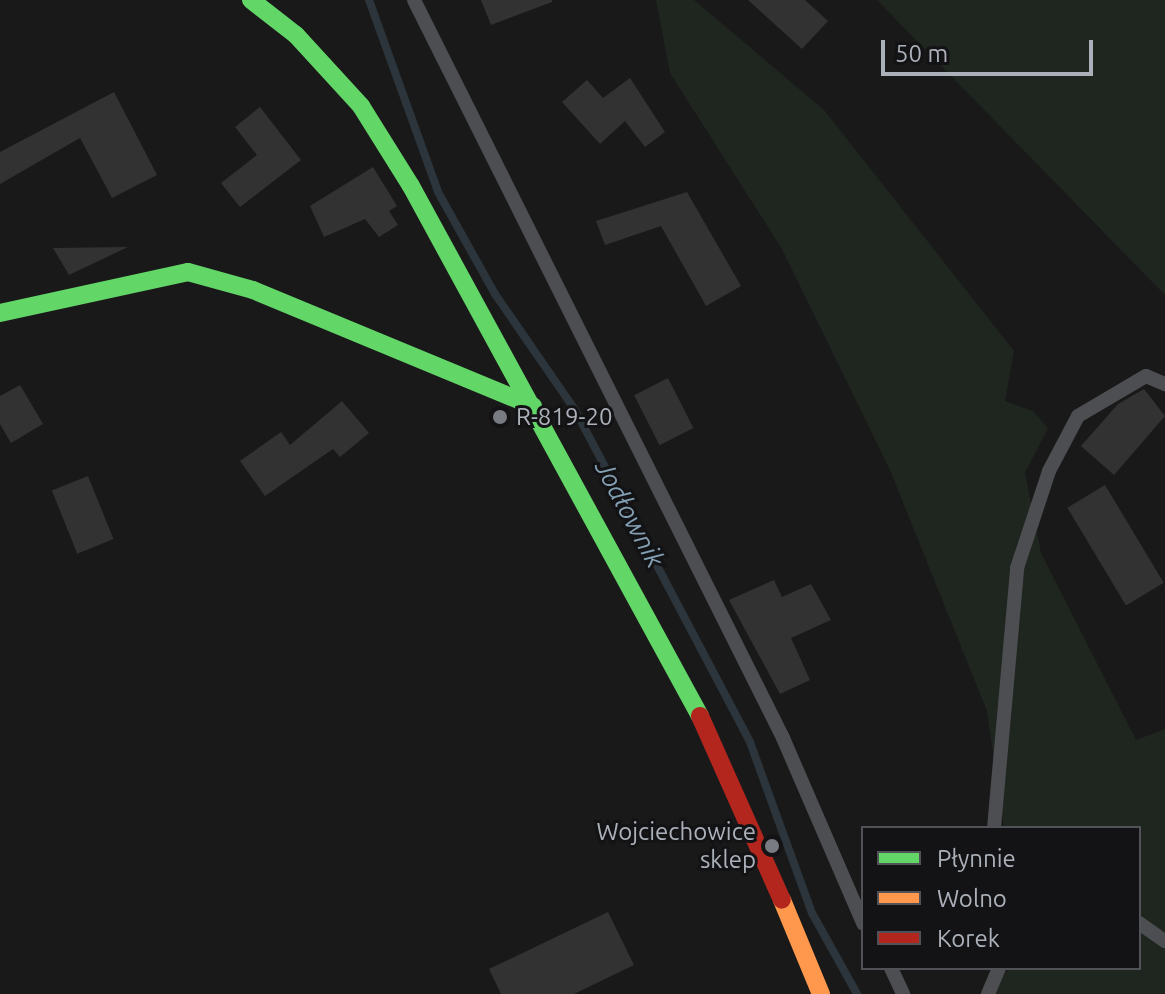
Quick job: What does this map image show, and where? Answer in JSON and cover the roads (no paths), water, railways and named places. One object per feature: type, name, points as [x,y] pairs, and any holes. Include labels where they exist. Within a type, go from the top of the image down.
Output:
[{"type":"street","points":[[251,0],[296,35],[361,106],[533,406],[724,764],[821,994]]},
{"type":"street","points":[[0,313],[188,272],[253,290],[533,406]]},
{"type":"lane","points":[[414,0],[783,738],[861,918]]},
{"type":"lane","points":[[994,826],[1017,568],[1049,471],[1078,416],[1146,376],[1165,384]]},
{"type":"lane","points":[[1141,924],[1165,941]]},
{"type":"lane","points":[[892,970],[903,994]]},
{"type":"lane","points":[[988,994],[998,970]]},
{"type":"waterway","name":"Jodłownik","points":[[369,0],[438,192],[495,294],[575,410],[750,742],[812,913],[857,994]]},
{"type":"place","name":"R-819-20","points":[[500,417]]},
{"type":"place","name":"Wojciechowice sklep","points":[[772,846]]}]
